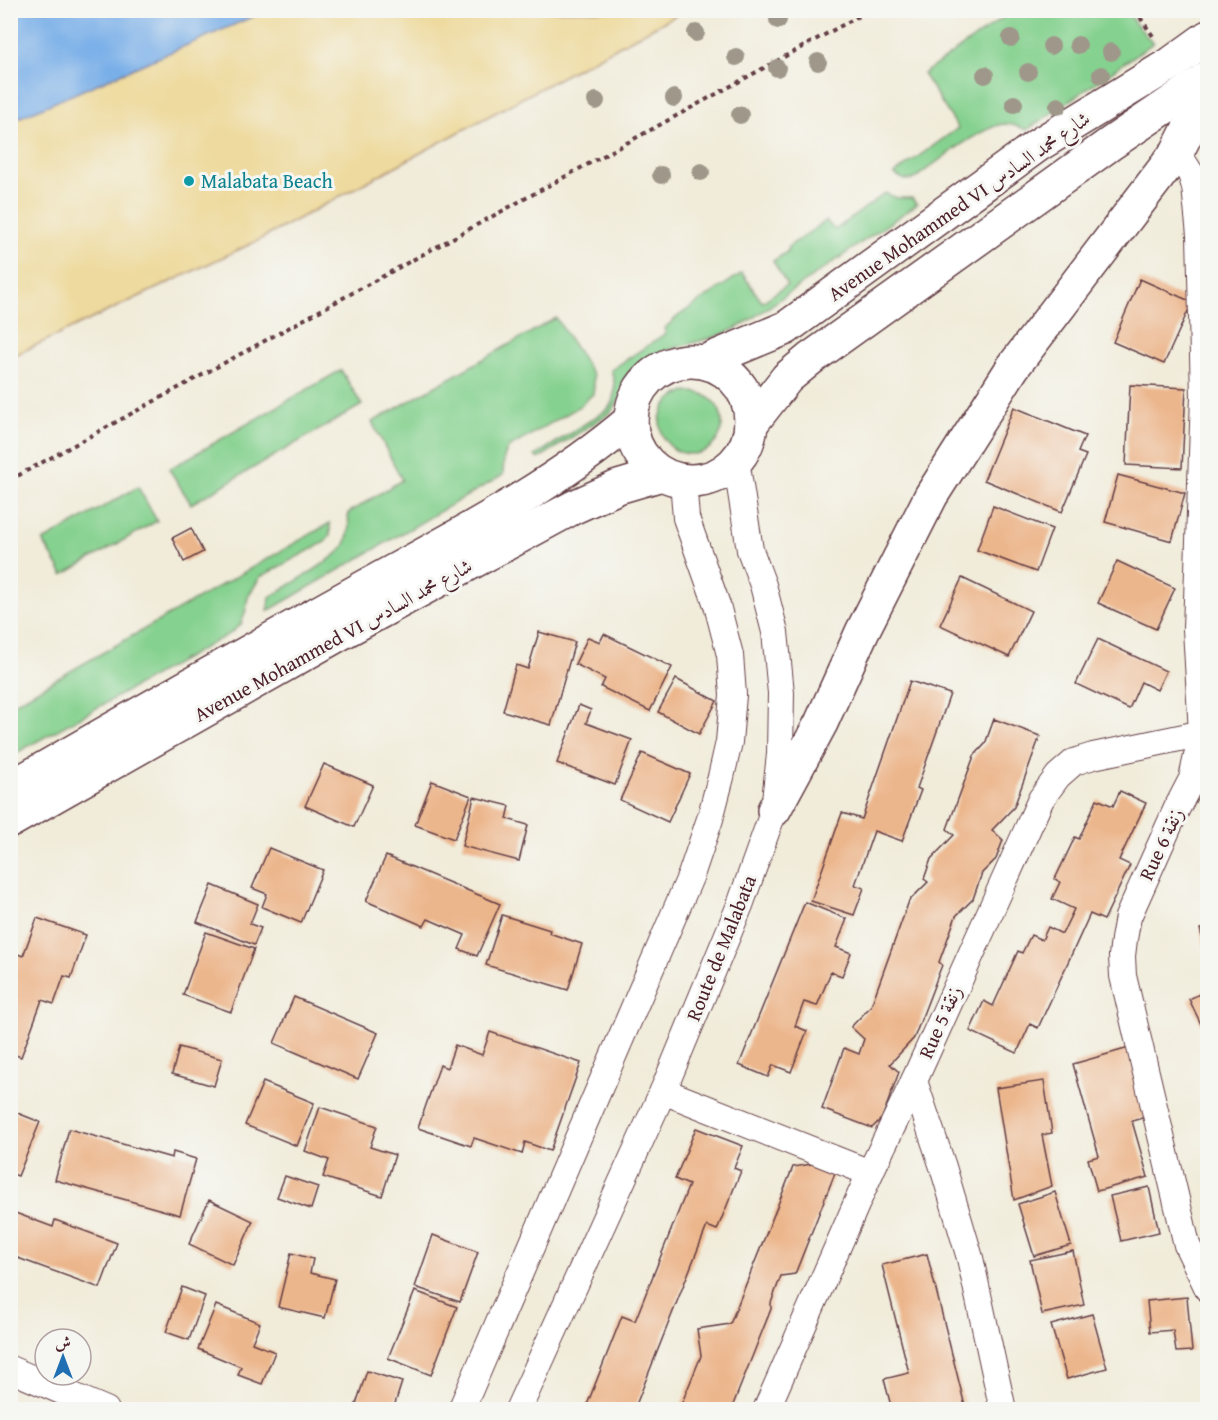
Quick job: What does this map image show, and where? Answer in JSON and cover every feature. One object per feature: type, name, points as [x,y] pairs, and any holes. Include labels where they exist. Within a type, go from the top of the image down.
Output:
[{"type":"main road","name":"Avenue Mohammed VI شارع محمد السادس","points":[[704,362],[786,328],[1038,145],[1172,63],[1208,38]]},
{"type":"main road","name":"Avenue Mohammed VI شارع محمد السادس","points":[[751,424],[787,378],[810,359],[1100,151],[1207,79]]},
{"type":"main road","points":[[774,810],[821,723],[862,632],[931,496],[1013,367],[1178,152],[1193,120],[1207,79]]},
{"type":"main road","points":[[704,362],[729,374],[746,396],[750,410],[749,437],[736,460],[725,470],[712,477],[698,480],[673,477],[649,464],[639,452],[632,436],[632,405],[647,379],[660,369],[674,363],[704,362]]},
{"type":"main road","name":"Avenue Mohammed VI شارع محمد السادس","points":[[10,788],[508,506],[602,445],[631,420]]},
{"type":"main road","name":"Avenue Mohammed VI شارع محمد السادس","points":[[10,821],[341,633],[574,507],[618,487],[673,477]]},
{"type":"street","name":"Rue 6 زنقة","points":[[1178,152],[1191,174],[1195,187],[1200,235],[1204,396],[1196,629],[1205,732],[1192,779],[1128,917],[1122,956],[1123,976],[1208,1289]]},
{"type":"street","name":"Route de Malabata","points":[[518,1410],[663,1091],[740,906],[774,810],[780,754],[781,693],[776,632],[763,585],[750,550],[736,460]]},
{"type":"street","points":[[461,1410],[691,874],[710,819],[729,742],[733,695],[730,655],[717,605],[673,477]]},
{"type":"street","name":"Rue 5 زنقة","points":[[766,1410],[870,1173],[1041,799],[1058,776],[1074,762],[1205,732]]},
{"type":"street","points":[[914,1081],[970,1258],[1003,1410]]},
{"type":"street","points":[[663,1091],[870,1173]]},
{"type":"street","points":[[10,1369],[106,1410]]},
{"type":"path","points":[[10,480],[870,10]]},
{"type":"path","points":[[1200,1410],[1208,1408]]},
{"type":"green space","points":[[1014,10],[1127,11],[1153,43],[1027,130],[1007,124],[995,126],[958,147],[914,179],[906,180],[894,174],[958,128],[923,74]]},
{"type":"green space","points":[[885,193],[897,198],[912,198],[917,204],[744,324],[721,335],[652,357],[635,371],[610,413],[538,459],[535,456],[608,409],[615,390],[611,370],[666,333],[664,329],[678,316],[742,273],[762,302],[787,285],[773,261],[787,252],[788,247],[826,221],[835,230]]},
{"type":"green space","points":[[556,318],[593,375],[593,394],[579,407],[508,448],[504,457],[503,475],[268,611],[270,597],[322,565],[340,551],[348,534],[348,513],[402,480],[372,422]]},
{"type":"green space","points":[[341,370],[362,405],[191,504],[169,469]]},
{"type":"green space","points":[[691,392],[713,401],[722,423],[713,445],[691,454],[669,445],[660,423],[669,401]]},
{"type":"green space","points":[[138,487],[157,521],[63,575],[43,541]]},
{"type":"green space","points":[[330,523],[330,536],[325,542],[260,577],[248,597],[241,624],[231,633],[11,756],[11,705]]},
{"type":"sand","name":"Malabata Beach","points":[[266,11],[684,11],[257,241],[11,357],[11,121]]},
{"type":"water","points":[[11,10],[266,10],[266,11],[11,121]]},
{"type":"building","points":[[1140,279],[1192,302],[1164,364],[1113,342]]},
{"type":"building","points":[[1130,385],[1186,388],[1182,468],[1126,465]]},
{"type":"building","points":[[1014,407],[1085,436],[1078,452],[1086,455],[1062,512],[984,480]]},
{"type":"building","points":[[1118,475],[1185,493],[1172,541],[1105,522]]},
{"type":"building","points":[[993,506],[1052,529],[1036,572],[977,550]]},
{"type":"building","points":[[191,528],[203,552],[184,562],[172,538]]},
{"type":"building","points":[[1117,561],[1175,588],[1156,629],[1098,603]]},
{"type":"building","points":[[962,578],[1031,611],[1009,657],[940,625]]},
{"type":"building","points":[[539,632],[575,642],[551,725],[503,711],[516,665],[528,669]]},
{"type":"building","points":[[604,634],[672,667],[650,711],[601,687],[605,679],[575,664],[588,637],[600,642]]},
{"type":"building","points":[[1098,639],[1166,671],[1157,690],[1141,682],[1129,709],[1076,684]]},
{"type":"building","points":[[676,679],[717,701],[699,734],[658,712]]},
{"type":"building","points":[[910,681],[950,694],[917,788],[921,790],[902,841],[874,831],[855,885],[864,888],[854,915],[811,901],[842,813],[862,819]]},
{"type":"building","points":[[579,705],[591,710],[586,723],[632,740],[615,785],[557,763]]},
{"type":"building","points":[[994,719],[1040,736],[1014,807],[992,830],[1003,840],[996,859],[982,873],[973,899],[956,916],[939,962],[942,965],[914,1038],[890,1064],[899,1072],[882,1118],[872,1128],[822,1109],[844,1048],[859,1054],[864,1039],[851,1027],[871,1006],[909,901],[928,882],[924,879],[931,859],[954,835],[947,829],[974,756],[985,744]]},
{"type":"building","points":[[642,753],[690,774],[668,822],[620,800]]},
{"type":"building","points":[[324,764],[373,785],[354,827],[305,806]]},
{"type":"building","points":[[432,781],[471,796],[454,839],[415,825]]},
{"type":"building","points":[[1120,791],[1146,803],[1119,860],[1130,865],[1104,920],[1090,914],[1038,1028],[1030,1024],[1017,1053],[970,1031],[984,1001],[993,1006],[1018,951],[1022,953],[1031,935],[1042,940],[1048,927],[1062,934],[1074,909],[1052,899],[1060,882],[1055,879],[1075,837],[1079,839],[1097,799],[1113,806]]},
{"type":"building","points":[[474,797],[510,806],[507,819],[528,825],[519,861],[462,846]]},
{"type":"building","points":[[269,848],[323,870],[301,923],[262,907],[267,894],[252,888]]},
{"type":"building","points":[[386,856],[500,904],[477,956],[459,949],[465,935],[428,919],[424,926],[366,901]]},
{"type":"building","points":[[212,885],[258,904],[250,924],[261,928],[254,945],[197,922]]},
{"type":"building","points":[[805,902],[847,919],[836,947],[851,953],[842,976],[831,972],[817,1006],[804,1002],[795,1026],[807,1031],[791,1072],[773,1065],[768,1077],[739,1065]]},
{"type":"building","points":[[502,915],[550,930],[549,933],[582,944],[568,990],[486,965]]},
{"type":"building","points":[[37,918],[86,935],[71,978],[64,976],[54,1004],[42,1000],[21,1057],[10,1053],[10,951],[23,956]]},
{"type":"building","points":[[1208,927],[1208,956],[1207,956],[1200,929]]},
{"type":"building","points":[[206,932],[254,949],[231,1012],[183,995]]},
{"type":"building","points":[[1208,990],[1208,1039],[1189,999]]},
{"type":"building","points":[[294,997],[378,1033],[358,1079],[274,1043]]},
{"type":"building","points":[[490,1032],[581,1063],[550,1151],[525,1142],[522,1154],[474,1138],[471,1146],[418,1128],[440,1065],[447,1068],[455,1045],[482,1055]]},
{"type":"building","points":[[179,1047],[222,1059],[214,1086],[172,1074]]},
{"type":"building","points":[[1129,1048],[1149,1116],[1132,1121],[1148,1177],[1097,1191],[1088,1159],[1099,1156],[1073,1064]]},
{"type":"building","points":[[1044,1081],[1052,1133],[1042,1135],[1052,1186],[1014,1200],[996,1088]]},
{"type":"building","points":[[263,1082],[314,1103],[297,1146],[245,1125]]},
{"type":"building","points":[[320,1107],[377,1126],[370,1147],[395,1155],[382,1196],[323,1177],[329,1160],[305,1151]]},
{"type":"building","points":[[10,1110],[40,1122],[18,1176],[10,1173]]},
{"type":"building","points":[[696,1128],[743,1146],[734,1168],[741,1171],[717,1230],[707,1226],[634,1410],[585,1410],[622,1316],[635,1321],[689,1185],[675,1179]]},
{"type":"building","points":[[69,1129],[172,1158],[173,1152],[196,1159],[180,1215],[55,1180]]},
{"type":"building","points":[[812,1164],[835,1173],[795,1274],[781,1276],[771,1309],[731,1410],[730,1408],[729,1410],[679,1410],[701,1356],[697,1329],[730,1324],[793,1167]]},
{"type":"building","points":[[285,1176],[318,1187],[311,1209],[277,1197]]},
{"type":"building","points":[[1149,1187],[1159,1232],[1121,1241],[1110,1196]]},
{"type":"building","points":[[1055,1192],[1071,1245],[1034,1256],[1018,1204]]},
{"type":"building","points":[[209,1200],[253,1221],[233,1265],[189,1244]]},
{"type":"building","points":[[10,1211],[53,1227],[55,1220],[117,1243],[100,1288],[15,1257],[12,1263],[10,1262]]},
{"type":"building","points":[[433,1235],[478,1252],[460,1302],[415,1287]]},
{"type":"building","points":[[1073,1251],[1084,1305],[1042,1314],[1030,1260]]},
{"type":"building","points":[[291,1253],[313,1259],[310,1273],[335,1279],[325,1318],[278,1307]]},
{"type":"building","points":[[927,1254],[966,1410],[892,1410],[884,1379],[909,1373],[882,1265]]},
{"type":"building","points":[[182,1287],[205,1296],[189,1340],[166,1332]]},
{"type":"building","points":[[415,1291],[457,1307],[431,1375],[388,1358]]},
{"type":"building","points":[[1187,1297],[1192,1351],[1176,1352],[1173,1330],[1150,1332],[1147,1301]]},
{"type":"building","points":[[216,1305],[260,1323],[252,1343],[275,1352],[262,1384],[238,1375],[241,1367],[198,1349]]},
{"type":"building","points":[[1092,1314],[1107,1368],[1067,1379],[1051,1325]]},
{"type":"building","points":[[367,1371],[402,1382],[393,1410],[354,1410]]},
{"type":"place","name":"Malabata Beach","points":[[189,181]]}]
